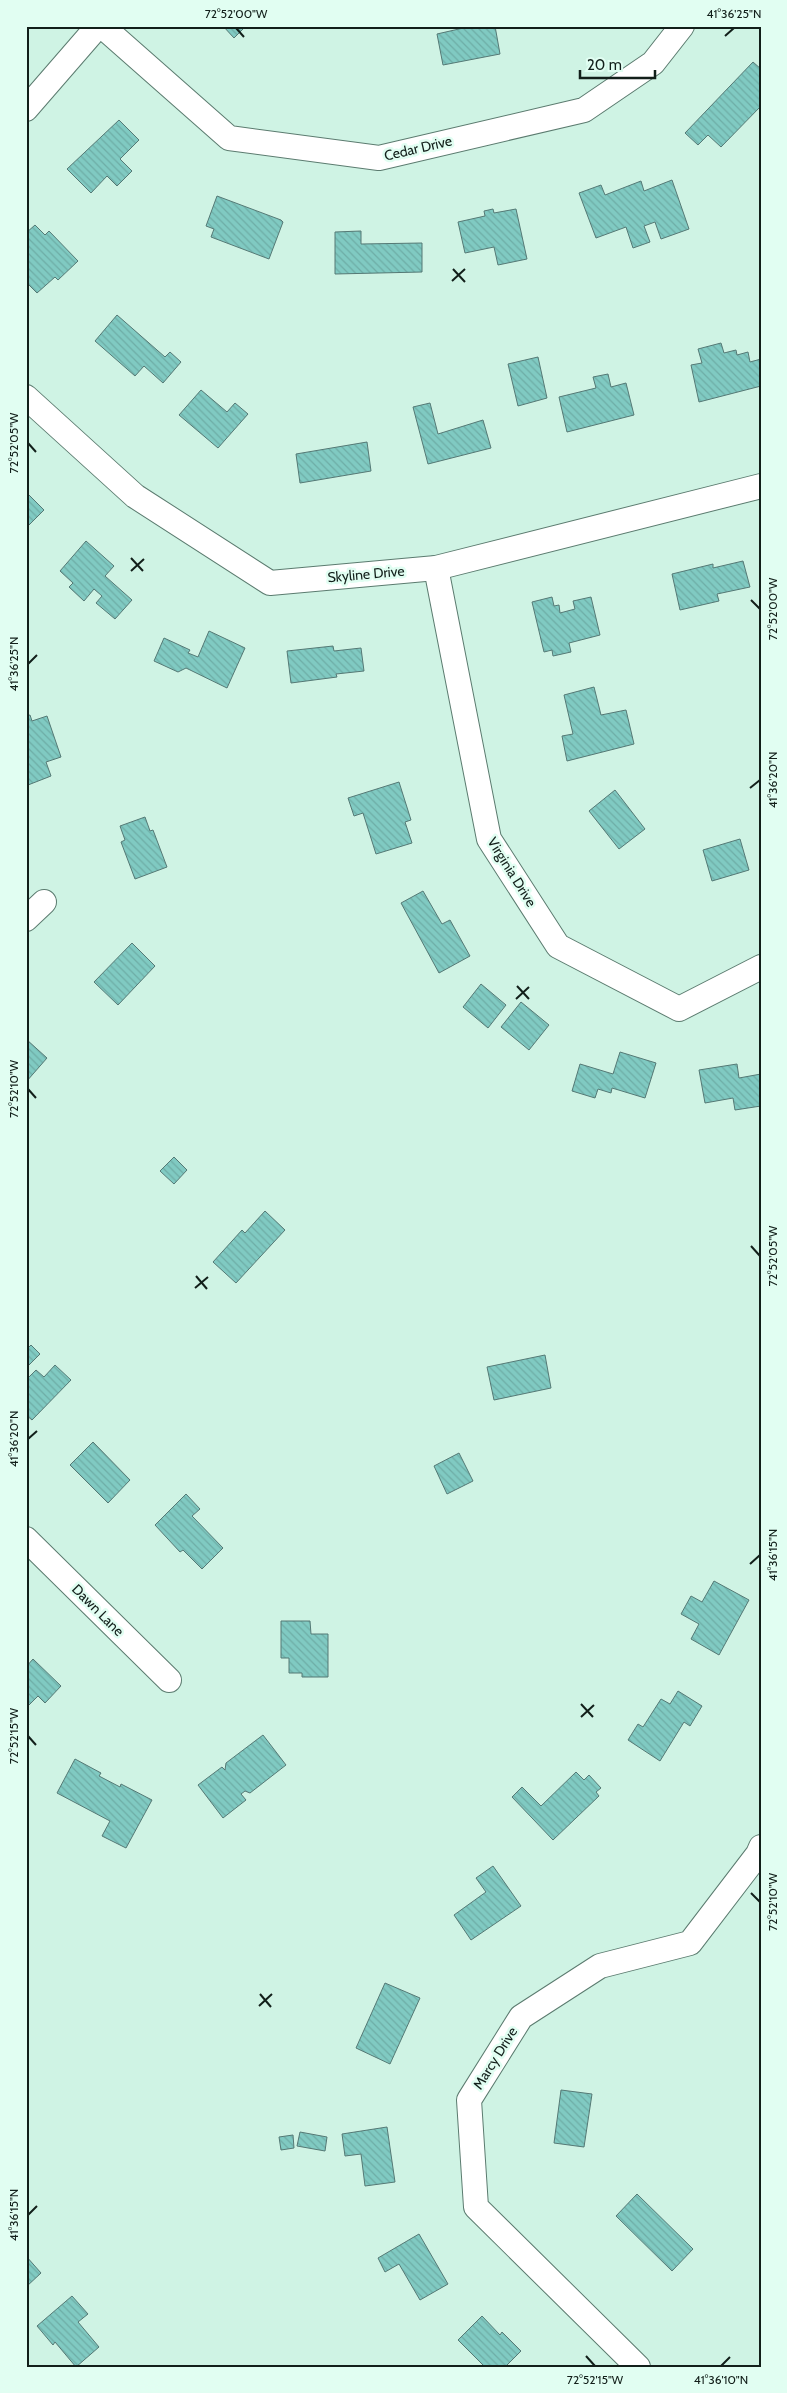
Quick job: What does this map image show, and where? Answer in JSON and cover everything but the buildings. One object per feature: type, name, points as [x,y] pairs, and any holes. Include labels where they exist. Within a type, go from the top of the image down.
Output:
[{"type":"street","points":[[26,109],[98,26]]},
{"type":"street","name":"Cedar Drive","points":[[102,26],[229,138],[380,158],[584,110],[653,63],[682,26]]},
{"type":"street","name":"Skyline Drive","points":[[26,397],[135,496],[270,583],[436,568],[761,486]]},
{"type":"street","name":"Virginia Drive","points":[[436,568],[489,839],[558,946],[679,1009],[761,967]]},
{"type":"street","points":[[26,919],[44,902]]},
{"type":"street","name":"Dawn Lane","points":[[26,1539],[169,1680]]},
{"type":"street","name":"Marcy Drive","points":[[631,2364],[476,2207],[469,2100],[521,2017],[600,1966],[690,1943],[758,1854],[761,1847]]}]
